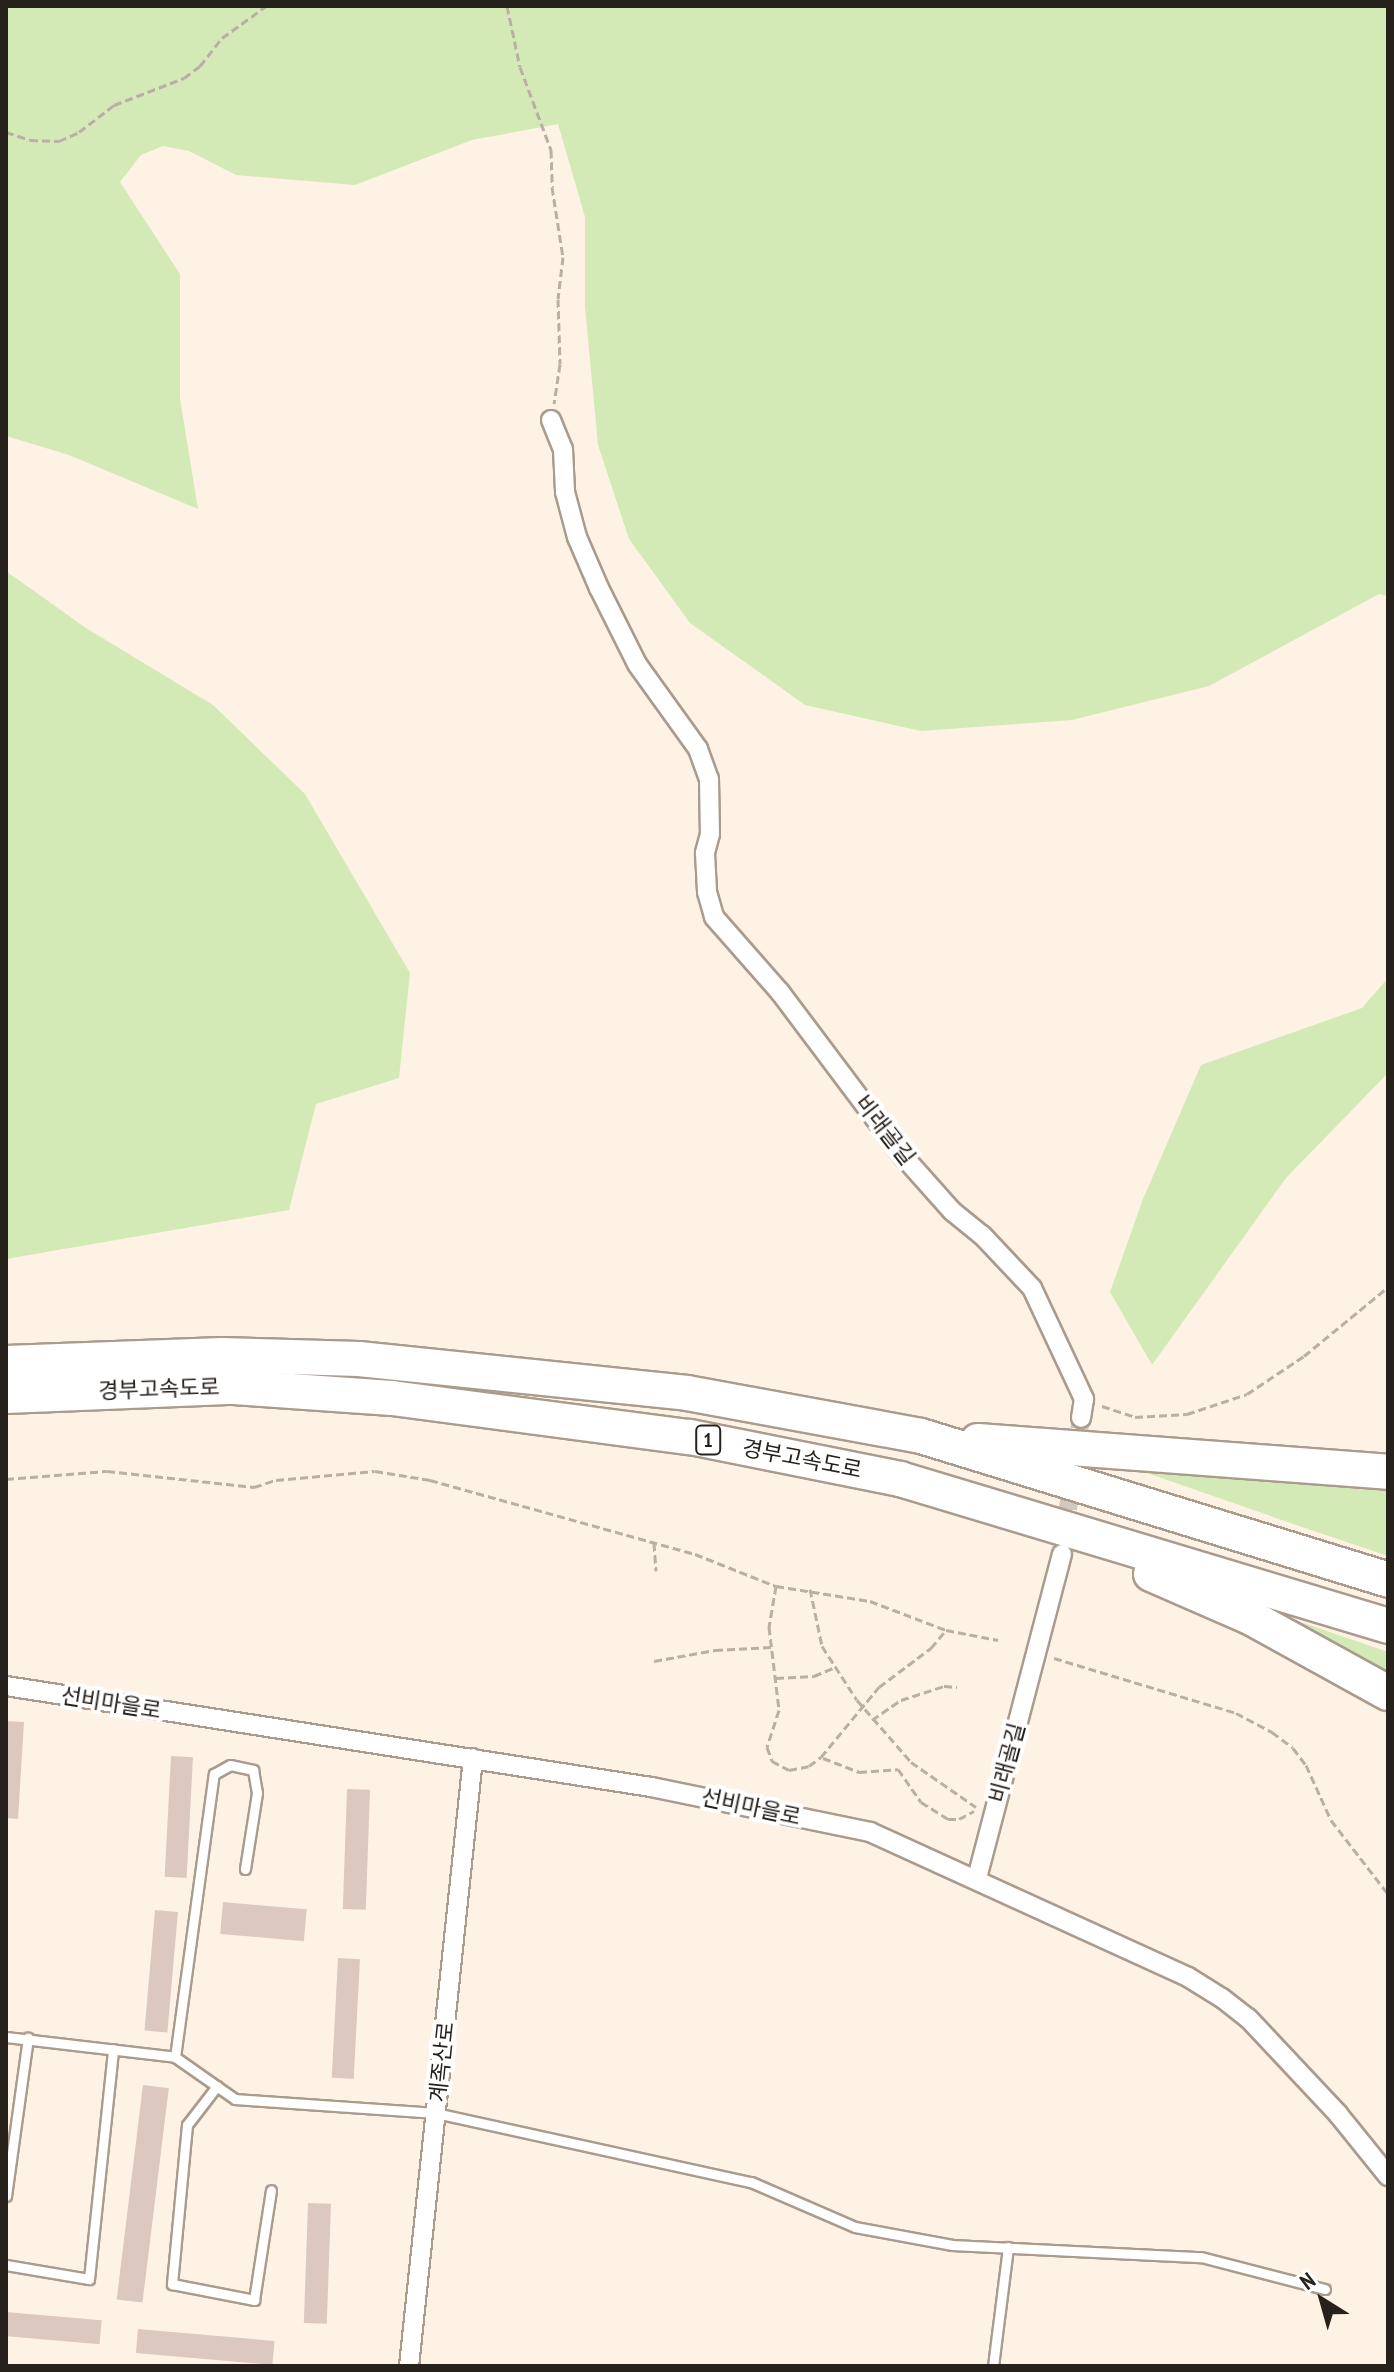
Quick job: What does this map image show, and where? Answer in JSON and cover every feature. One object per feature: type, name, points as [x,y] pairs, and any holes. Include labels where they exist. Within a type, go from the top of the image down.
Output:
[{"type":"highway","name":"경부고속도로","points":[[6,1363],[222,1355],[359,1359],[687,1393],[921,1436],[1388,1580]]},
{"type":"highway","name":"경부고속도로","points":[[6,1396],[234,1387],[392,1398],[690,1437],[900,1479],[1388,1626]]},
{"type":"highway","points":[[921,1436],[1388,1472]]},
{"type":"highway","points":[[900,1479],[1117,1559],[1252,1618],[1388,1693]]},
{"type":"street","name":"비래골길","points":[[551,420],[563,449],[565,492],[577,537],[599,588],[637,664],[698,749],[709,779],[710,834],[705,853],[707,892],[714,917],[780,992],[904,1157],[952,1211],[982,1235],[1032,1288],[1083,1409]]},
{"type":"street","name":"비래골길","points":[[977,1878],[1062,1554]]},
{"type":"street","name":"선비마을로","points":[[6,1686],[651,1787],[870,1832],[977,1878],[1188,1977],[1222,1998],[1248,2018],[1338,2114],[1388,2176]]},
{"type":"street","name":"계족산로","points":[[409,2366],[473,1758]]},
{"type":"lane","points":[[175,2057],[214,1774],[230,1765],[253,1770],[257,1793],[245,1869]]},
{"type":"lane","points":[[6,2037],[175,2057],[235,2099],[436,2113],[751,2182],[855,2227],[952,2245],[1201,2257],[1325,2289]]},
{"type":"lane","points":[[6,2196],[28,2038]]},
{"type":"lane","points":[[6,2265],[89,2279],[113,2049]]},
{"type":"lane","points":[[217,2086],[187,2125],[172,2284],[254,2300],[271,2190]]},
{"type":"lane","points":[[993,2366],[1008,2247]]},
{"type":"path","points":[[6,132],[30,140],[59,141],[79,132],[114,105],[184,78],[200,66],[222,38],[266,6]]},
{"type":"path","points":[[507,6],[520,67],[551,150],[552,187],[563,257],[558,299],[560,364],[551,420]]},
{"type":"path","points":[[1083,1409],[1135,1417],[1187,1414],[1247,1394],[1304,1356],[1388,1287]]},
{"type":"path","points":[[6,1479],[107,1471],[254,1487],[289,1478],[375,1471],[486,1494],[735,1567],[776,1586],[870,1601],[946,1630],[998,1640]]},
{"type":"path","points":[[654,1543],[656,1571]]},
{"type":"path","points":[[776,1586],[769,1615],[779,1710],[769,1735],[769,1756],[789,1770],[809,1766],[821,1757],[879,1687],[931,1648],[946,1630]]},
{"type":"path","points":[[810,1589],[822,1646],[833,1668],[872,1720],[911,1762],[977,1808],[971,1815],[948,1819],[921,1802],[898,1769],[859,1772],[821,1757]]},
{"type":"path","points":[[654,1661],[715,1650],[772,1647]]},
{"type":"path","points":[[1036,1652],[1236,1713],[1272,1732],[1300,1756],[1331,1820],[1388,1894]]},
{"type":"path","points":[[776,1678],[814,1676],[833,1668]]},
{"type":"path","points":[[872,1720],[901,1700],[937,1688],[957,1687]]},
{"type":"green space","points":[[6,6],[1388,6],[1388,596],[1379,594],[1209,686],[1072,720],[921,731],[805,705],[690,623],[629,539],[598,445],[585,307],[585,217],[558,124],[472,140],[355,185],[236,175],[189,151],[163,146],[141,155],[120,182],[180,274],[180,398],[198,509],[69,455],[6,436]]},
{"type":"green space","points":[[6,571],[86,628],[213,705],[305,794],[410,973],[399,1078],[316,1104],[289,1210],[6,1259]]},
{"type":"green space","points":[[1388,978],[1388,1073],[1286,1178],[1152,1365],[1110,1292],[1143,1199],[1201,1065],[1362,1008]]},
{"type":"green space","points":[[1127,1466],[1388,1483],[1388,1556],[1299,1526]]},
{"type":"green space","points":[[1283,1616],[1388,1652],[1388,1676]]},
{"type":"building","points":[[6,1721],[24,1722],[18,1819],[6,1818]]},
{"type":"building","points":[[171,1756],[193,1757],[187,1878],[165,1877]]},
{"type":"building","points":[[347,1789],[370,1790],[366,1910],[343,1909]]},
{"type":"building","points":[[223,1902],[307,1909],[304,1941],[220,1934]]},
{"type":"building","points":[[155,1910],[178,1912],[167,2033],[144,2031]]},
{"type":"building","points":[[338,1958],[360,1959],[354,2079],[332,2078]]},
{"type":"building","points":[[143,2085],[169,2088],[142,2303],[117,2299]]},
{"type":"building","points":[[308,2203],[331,2204],[327,2324],[304,2323]]},
{"type":"building","points":[[6,2312],[102,2320],[100,2344],[6,2336]]},
{"type":"building","points":[[138,2329],[274,2341],[272,2365],[136,2353]]},
{"type":"tunnel","points":[[1064,1536],[1081,1418]]}]
